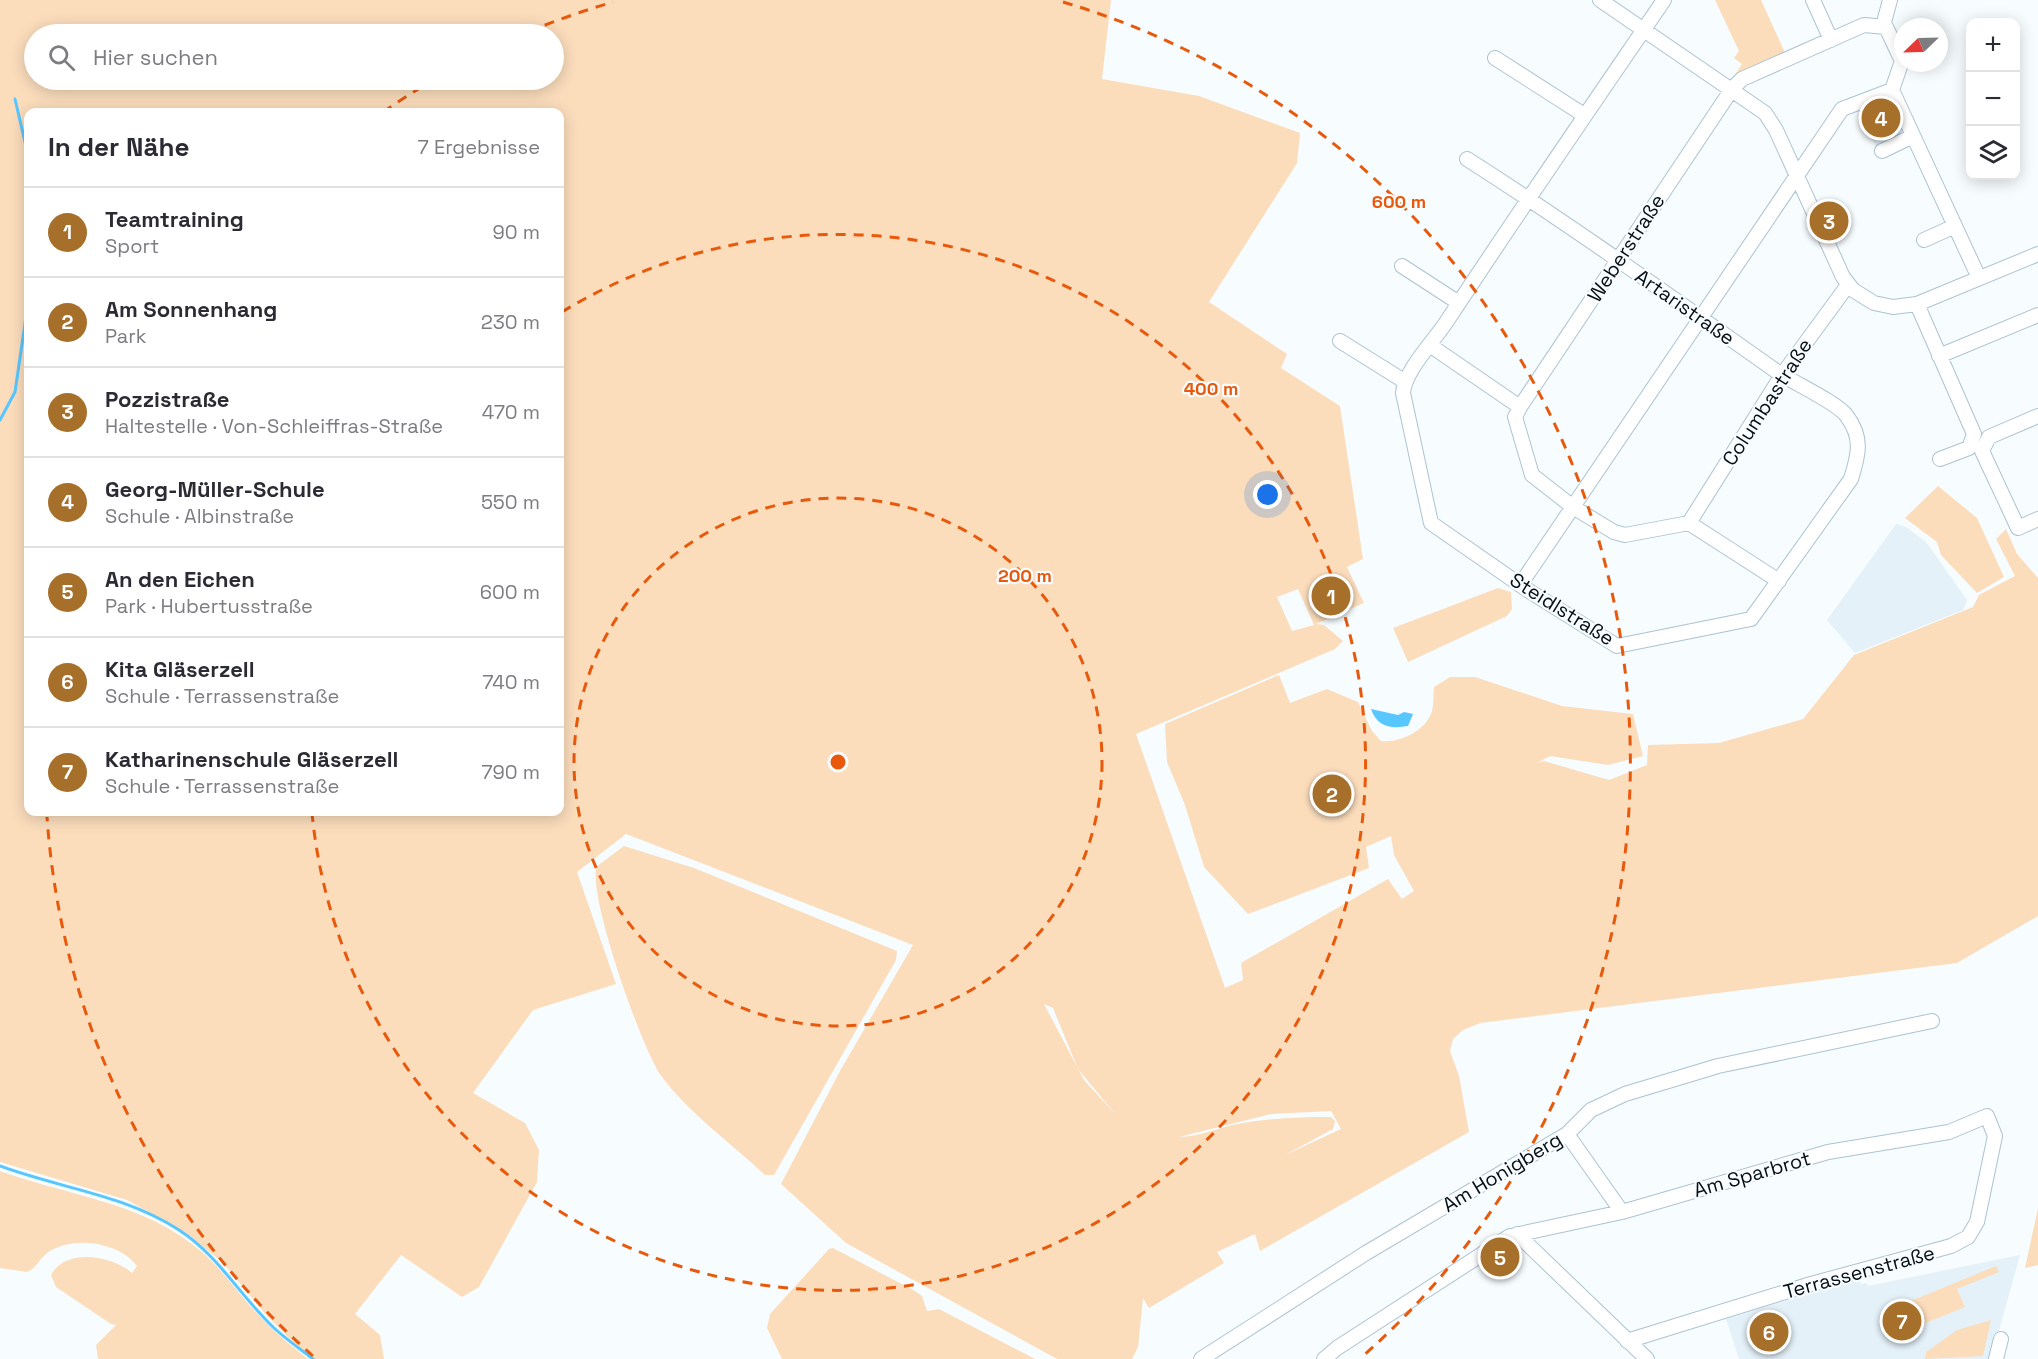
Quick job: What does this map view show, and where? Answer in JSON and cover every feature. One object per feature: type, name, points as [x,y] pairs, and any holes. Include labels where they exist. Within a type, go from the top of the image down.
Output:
[{"type":"street","points":[[1600,0],[1759,108],[1771,121],[1848,285],[1874,303],[1893,307],[1917,304],[2038,254]]},
{"type":"street","points":[[1340,341],[1404,381],[1431,346],[1584,115],[1664,0]]},
{"type":"street","points":[[1814,0],[1831,40]]},
{"type":"street","points":[[1883,26],[1890,0]]},
{"type":"street","points":[[1732,89],[1742,79],[1864,25],[1886,27],[1902,61],[1892,90],[1979,278]]},
{"type":"street","points":[[1495,58],[1584,115]]},
{"type":"street","name":"Weberstraße","points":[[1520,407],[1732,89]]},
{"type":"street","points":[[1520,585],[1842,109],[1892,90]]},
{"type":"street","points":[[1882,151],[1913,136]]},
{"type":"street","points":[[1467,159],[1529,199]]},
{"type":"street","name":"Artaristraße","points":[[1529,199],[1782,375]]},
{"type":"street","points":[[1924,240],[1955,226]]},
{"type":"street","points":[[1402,266],[1459,303]]},
{"type":"street","name":"Columbastraße","points":[[1689,523],[1782,375],[1848,285]]},
{"type":"street","points":[[1917,304],[1974,434],[1969,448],[1940,459]]},
{"type":"street","points":[[1939,356],[2038,315]]},
{"type":"street","points":[[1431,346],[1520,407],[1515,417],[1532,475],[1573,507],[1614,532],[1625,535],[1689,523],[1779,581]]},
{"type":"street","name":"Steidlstraße","points":[[1404,381],[1403,393],[1431,523],[1520,585],[1617,646],[1751,619],[1851,479],[1859,452],[1855,431],[1845,412],[1782,375]]},
{"type":"street","points":[[2038,416],[1989,438],[1982,452],[2018,528],[2038,519]]},
{"type":"street","name":"Am Honigberg","points":[[1201,1359],[1365,1253],[1568,1134],[1592,1110],[1625,1094],[1718,1066],[1932,1021]]},
{"type":"street","name":"Am Sparbrot","points":[[1324,1359],[1336,1348],[1503,1238],[1622,1212],[1828,1152],[1949,1132],[1987,1116]]},
{"type":"street","name":"Terrassenstraße","points":[[1627,1341],[1811,1284],[1951,1246],[1968,1237],[1977,1222],[1995,1136],[1987,1116]]},
{"type":"street","points":[[1568,1134],[1622,1212]]},
{"type":"street","points":[[1517,1234],[1647,1359]]},
{"type":"street","points":[[1996,1359],[2001,1339]]},
{"type":"shaded area","points":[[0,0],[1111,0],[1102,79],[1199,96],[1300,133],[1297,163],[1209,302],[1287,354],[1281,368],[1340,406],[1363,559],[1347,567],[1364,603],[1316,624],[1324,625],[1343,641],[1335,649],[1136,734],[1225,988],[1243,980],[1241,963],[1388,879],[1402,899],[1414,891],[1394,855],[1391,836],[1366,847],[1369,868],[1248,914],[1204,867],[1185,805],[1167,762],[1165,724],[1279,675],[1290,703],[1327,689],[1358,702],[1372,731],[1381,741],[1396,740],[1418,730],[1429,718],[1433,708],[1434,687],[1450,677],[1475,677],[1562,706],[1633,714],[1643,756],[1608,765],[1550,756],[1537,763],[1544,761],[1609,780],[1647,765],[1648,745],[1719,743],[1803,719],[1854,655],[1973,607],[1979,595],[2015,576],[1996,539],[2006,529],[2017,554],[2038,578],[2038,916],[1957,963],[1480,1023],[1463,1030],[1453,1039],[1450,1051],[1459,1076],[1469,1132],[1260,1251],[1255,1234],[1217,1252],[1224,1263],[1149,1308],[1143,1298],[1138,1347],[1132,1359],[1057,1359],[846,1243],[781,1184],[840,1071],[913,945],[626,834],[577,872],[616,984],[533,1010],[473,1093],[525,1123],[539,1150],[537,1182],[479,1287],[462,1297],[401,1255],[355,1314],[380,1335],[384,1359],[310,1359],[267,1316],[223,1263],[186,1233],[127,1200],[0,1162]],"holes":[[[1298,589],[1314,625],[1292,631],[1277,597]],[[1044,1004],[1053,1008],[1077,1067]],[[1079,1070],[1116,1115],[1084,1080]],[[1331,1111],[1341,1129],[1285,1155],[1333,1129],[1335,1121],[1331,1117],[1265,1120],[1235,1124],[1179,1137],[1271,1114]]]},
{"type":"shaded area","points":[[1715,0],[1761,0],[1786,55],[1732,79],[1742,64],[1734,58],[1739,51]]},
{"type":"shaded area","points":[[1884,97],[1891,100],[1904,128],[1901,135],[1876,147],[1858,109]]},
{"type":"shaded area","points":[[1938,486],[1977,518],[2004,577],[1977,593],[1941,555],[1937,542],[1905,518]]},
{"type":"shaded area","points":[[1896,524],[1906,527],[1926,542],[1967,600],[1963,610],[1855,653],[1827,620]]},
{"type":"shaded area","points":[[1498,588],[1511,592],[1512,609],[1507,616],[1408,662],[1393,628]]},
{"type":"shaded area","points":[[624,846],[694,868],[897,951],[896,960],[774,1175],[765,1175],[698,1116],[673,1091],[653,1062],[618,972],[600,906],[596,881],[597,866]]},
{"type":"shaded area","points":[[0,1171],[131,1211],[179,1235],[202,1252],[260,1317],[308,1359],[98,1359],[96,1345],[116,1325],[111,1324],[56,1287],[51,1275],[67,1260],[78,1258],[90,1257],[113,1262],[132,1273],[137,1266],[119,1251],[82,1243],[57,1247],[27,1272],[0,1268]]},
{"type":"shaded area","points":[[2038,1208],[2038,1265],[2025,1268]]},
{"type":"shaded area","points":[[1513,1242],[1522,1251],[1500,1265],[1489,1267],[1477,1263]]},
{"type":"shaded area","points":[[833,1248],[915,1291],[922,1296],[927,1311],[939,1309],[1035,1359],[782,1359],[767,1328],[770,1314],[829,1249]]},
{"type":"shaded area","points":[[2020,1255],[1991,1359],[1739,1359],[1726,1319],[1859,1278],[1861,1284],[1867,1283],[1868,1286]]},
{"type":"shaded area","points":[[1996,1266],[1999,1272],[1957,1289],[1965,1307],[1916,1327],[1908,1309],[1896,1314],[1894,1308]]},
{"type":"shaded area","points":[[1991,1320],[1983,1356],[1925,1359],[1926,1352],[1957,1330]]},
{"type":"water","points":[[1371,709],[1398,715],[1404,712],[1413,714],[1408,726],[1390,727],[1377,720]]},
{"type":"waterway","points":[[15,99],[24,138]]},
{"type":"waterway","points":[[0,420],[15,392],[24,330]]},
{"type":"waterway","points":[[0,1166],[114,1200],[158,1218],[179,1230],[218,1264],[274,1328],[313,1359]]},
{"type":"place","name":"Georg-Müller-Schule","points":[[1881,118]]},
{"type":"place","name":"Pozzistraße","points":[[1829,221]]},
{"type":"place","name":"Teamtraining","points":[[1331,596]]},
{"type":"place","name":"Am Sonnenhang","points":[[1332,794]]},
{"type":"place","name":"An den Eichen","points":[[1500,1257]]},
{"type":"place","name":"Katharinenschule Gläserzell","points":[[1902,1321]]},
{"type":"place","name":"Kita Gläserzell","points":[[1769,1332]]}]
